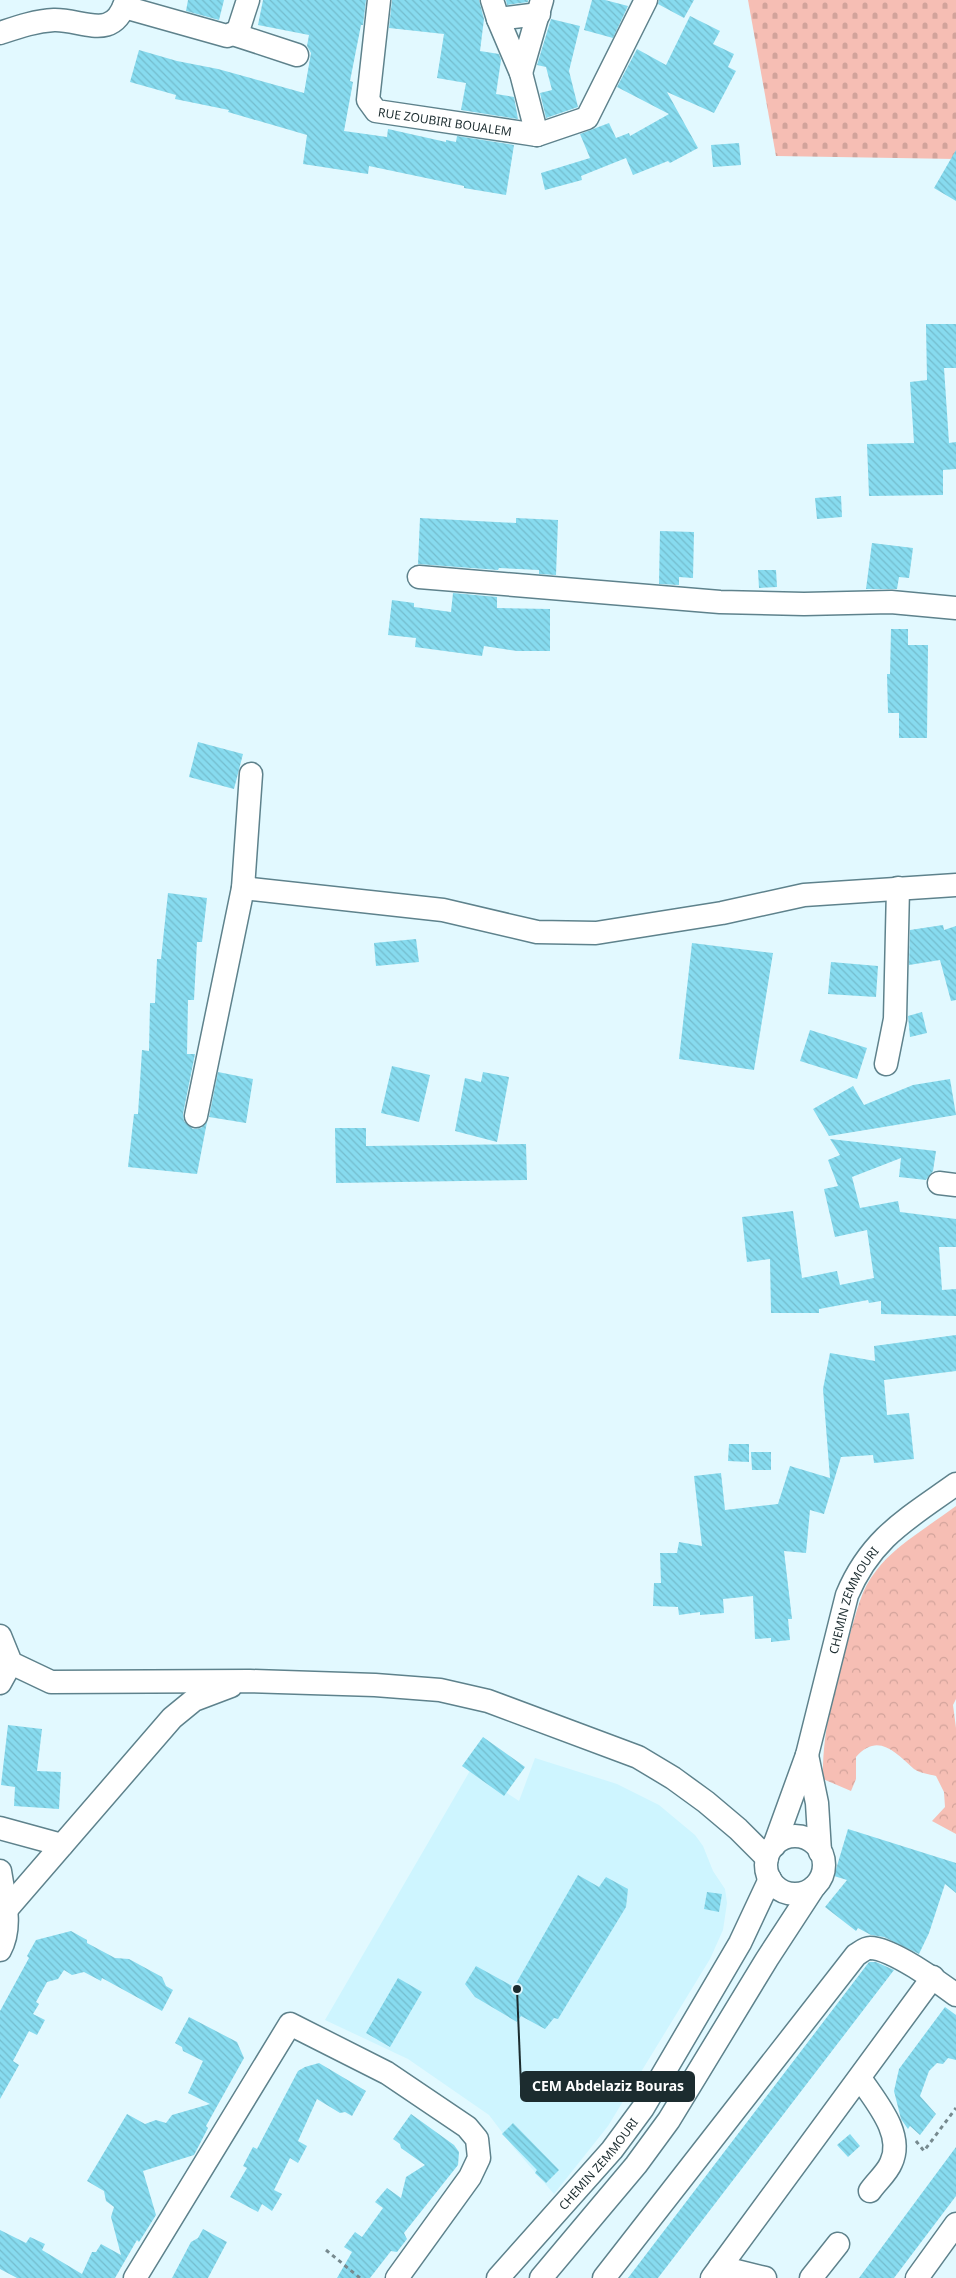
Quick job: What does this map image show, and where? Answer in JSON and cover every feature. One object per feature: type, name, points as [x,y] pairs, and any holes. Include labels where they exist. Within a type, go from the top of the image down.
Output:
[{"type":"street","points":[[0,33],[34,22],[56,20],[97,27],[115,21],[125,4],[227,36],[238,31],[248,0]]},
{"type":"street","name":"RUE ZOUBIRI BOUALEM","points":[[380,0],[368,100],[376,111],[537,135],[587,118],[646,0]]},
{"type":"street","points":[[522,73],[540,7],[495,10],[522,73],[537,135]]},
{"type":"street","points":[[233,34],[297,55]]},
{"type":"street","points":[[419,577],[720,602],[804,604],[891,602],[956,608]]},
{"type":"street","points":[[196,1116],[243,888],[251,774]]},
{"type":"street","points":[[243,888],[443,910],[537,932],[586,933],[722,913],[804,895],[956,885]]},
{"type":"street","points":[[886,1064],[895,1019],[898,888]]},
{"type":"street","name":"CHEMIN ZEMMOURI","points":[[498,2278],[612,2150],[644,2108],[740,1942],[807,1754],[847,1595],[855,1576],[865,1559],[893,1529],[956,1484]]},
{"type":"street","points":[[0,1636],[11,1663],[51,1682],[250,1681],[440,1690],[488,1701],[638,1757],[673,1778],[738,1829],[770,1861],[776,1887],[785,1892],[795,1894],[805,1892],[814,1887]]},
{"type":"street","points":[[0,1683],[11,1663]]},
{"type":"street","points":[[3,1912],[172,1718],[194,1700],[250,1681]]},
{"type":"street","name":"CHEMIN ZEMMOURI","points":[[807,1754],[817,1803],[820,1852]]},
{"type":"street","points":[[0,1828],[62,1845]]},
{"type":"street","points":[[540,2278],[636,2165],[670,2120],[823,1871],[820,1852],[814,1843],[804,1838],[788,1838],[770,1861]]},
{"type":"street","points":[[0,1871],[7,1938],[0,1950]]},
{"type":"street","points":[[604,2278],[856,1955],[868,1948],[880,1949],[933,1977],[956,1995]]},
{"type":"street","points":[[716,2273],[933,1977]]},
{"type":"street","points":[[135,2278],[290,2024],[387,2073],[467,2127],[476,2139],[479,2158],[470,2177],[397,2278]]},
{"type":"street","points":[[860,2078],[887,2121],[894,2137],[896,2149],[891,2164],[870,2191]]},
{"type":"street","points":[[916,2278],[956,2224]]},
{"type":"street","points":[[811,2278],[838,2244]]},
{"type":"street","points":[[716,2273],[765,2278]]},
{"type":"path","points":[[912,2138],[924,2151],[956,2108]]},
{"type":"path","points":[[326,2250],[360,2278]]},
{"type":"shaded area","points":[[535,1758],[617,1784],[659,1805],[695,1835],[703,1846],[713,1871],[725,1889],[727,1903],[723,1930],[710,1959],[608,2126],[554,2194],[514,2148],[489,2115],[408,2059],[325,2020],[471,1769],[519,1801]]},
{"type":"green space","points":[[748,0],[956,0],[956,159],[776,156]]},
{"type":"green space","points":[[956,1506],[956,1699],[953,1705],[956,1728],[956,1834],[932,1821],[945,1807],[944,1792],[936,1776],[916,1770],[886,1747],[872,1746],[856,1757],[856,1779],[851,1791],[823,1779],[823,1760],[827,1724],[840,1669],[857,1609],[867,1585],[876,1571],[893,1553],[913,1536]]},
{"type":"building","points":[[188,0],[224,0],[219,20],[186,11]]},
{"type":"building","points":[[263,0],[366,0],[363,25],[361,25],[350,81],[353,82],[344,131],[387,137],[388,129],[446,142],[446,140],[456,142],[457,136],[514,145],[506,195],[464,188],[464,186],[369,166],[368,174],[303,164],[307,135],[228,112],[229,110],[175,99],[176,95],[130,82],[139,50],[177,61],[218,69],[304,93],[311,53],[307,46],[309,35],[258,25]]},
{"type":"building","points":[[392,0],[479,0],[484,19],[480,51],[499,54],[501,60],[496,94],[514,97],[518,119],[461,110],[466,83],[437,78],[444,34],[389,28]]},
{"type":"building","points":[[506,0],[528,0],[528,2],[507,5]]},
{"type":"building","points":[[592,0],[605,0],[628,6],[613,38],[584,30]]},
{"type":"building","points":[[659,0],[694,0],[684,18],[658,4]]},
{"type":"building","points":[[690,16],[720,31],[713,44],[734,54],[728,67],[736,71],[714,113],[667,92],[698,148],[670,163],[668,161],[633,175],[626,158],[581,176],[582,180],[545,190],[541,173],[590,158],[580,134],[609,123],[616,138],[629,133],[630,136],[669,114],[617,87],[637,49],[666,65]]},
{"type":"building","points":[[551,19],[580,26],[569,71],[578,107],[546,118],[540,93],[552,90],[546,67],[537,65]]},
{"type":"building","points":[[739,143],[741,165],[713,167],[711,145]]},
{"type":"building","points":[[956,150],[956,201],[934,188]]},
{"type":"building","points":[[926,324],[956,324],[956,368],[944,368],[949,443],[956,442],[956,469],[943,470],[943,495],[869,496],[867,444],[914,443],[910,382],[927,380]]},
{"type":"building","points":[[841,496],[842,517],[817,519],[815,498]]},
{"type":"building","points":[[420,518],[516,523],[516,518],[558,520],[556,575],[539,574],[539,570],[499,568],[498,570],[418,564]]},
{"type":"building","points":[[660,531],[694,532],[693,578],[679,577],[679,585],[659,584]]},
{"type":"building","points":[[872,543],[913,548],[909,578],[899,577],[897,589],[866,589]]},
{"type":"building","points":[[758,570],[776,570],[777,587],[759,588]]},
{"type":"building","points":[[453,593],[497,597],[497,608],[550,609],[550,651],[517,651],[484,646],[482,656],[415,647],[416,638],[388,635],[392,600],[414,603],[414,607],[451,612]]},
{"type":"building","points":[[891,629],[908,629],[908,645],[928,645],[927,738],[899,738],[899,713],[888,713],[887,674],[890,674]]},
{"type":"building","points":[[198,742],[243,754],[234,789],[189,777]]},
{"type":"building","points":[[168,893],[207,898],[202,942],[197,942],[194,1000],[188,1000],[187,1054],[195,1054],[183,1114],[184,1121],[193,1129],[201,1128],[207,1122],[197,1174],[128,1167],[134,1114],[138,1114],[142,1050],[149,1051],[150,1003],[155,1003],[157,959],[161,959]]},
{"type":"building","points":[[943,925],[944,930],[956,926],[956,1000],[951,1001],[940,960],[909,965],[910,930]]},
{"type":"building","points":[[416,939],[419,962],[376,966],[374,943]]},
{"type":"building","points":[[692,943],[773,953],[754,1070],[679,1059]]},
{"type":"building","points":[[831,962],[878,966],[876,997],[828,994]]},
{"type":"building","points":[[922,1012],[927,1033],[910,1037],[908,1016]]},
{"type":"building","points":[[810,1030],[867,1048],[857,1079],[800,1061]]},
{"type":"building","points":[[392,1066],[430,1075],[419,1122],[381,1113]]},
{"type":"building","points":[[218,1072],[253,1079],[246,1123],[209,1117]]},
{"type":"building","points":[[483,1072],[509,1077],[497,1142],[455,1131],[465,1078],[481,1082]]},
{"type":"building","points":[[950,1079],[956,1115],[829,1136],[813,1109],[853,1086],[864,1105],[913,1085]]},
{"type":"building","points":[[335,1128],[366,1128],[366,1146],[526,1144],[527,1180],[336,1183]]},
{"type":"building","points":[[830,1139],[936,1151],[933,1171],[926,1180],[899,1177],[901,1158],[852,1177],[860,1208],[898,1201],[900,1212],[956,1219],[956,1247],[939,1247],[942,1290],[956,1289],[956,1316],[881,1314],[881,1301],[869,1303],[868,1300],[819,1309],[819,1313],[771,1313],[770,1259],[747,1262],[742,1217],[793,1211],[802,1278],[837,1271],[840,1285],[874,1278],[867,1230],[835,1237],[824,1189],[838,1186],[828,1160],[840,1155]]},
{"type":"building","points":[[956,1335],[956,1371],[884,1380],[887,1415],[909,1413],[914,1459],[874,1463],[873,1455],[841,1457],[824,1514],[810,1510],[806,1553],[784,1551],[792,1619],[788,1619],[790,1640],[771,1642],[771,1638],[755,1639],[753,1596],[723,1599],[724,1613],[700,1615],[700,1612],[679,1615],[678,1607],[653,1606],[654,1583],[661,1583],[660,1553],[677,1553],[679,1542],[702,1546],[694,1476],[721,1473],[725,1510],[778,1504],[790,1466],[830,1478],[823,1389],[830,1353],[875,1361],[874,1346]]},
{"type":"building","points":[[729,1444],[749,1444],[749,1462],[728,1461]]},
{"type":"building","points":[[751,1452],[771,1452],[771,1470],[752,1470]]},
{"type":"building","points":[[8,1725],[42,1729],[37,1771],[61,1772],[59,1809],[14,1806],[15,1787],[1,1785]]},
{"type":"building","points":[[483,1737],[525,1767],[504,1796],[462,1766]]},
{"type":"building","points":[[848,1829],[956,1863],[956,1893],[945,1884],[929,1933],[919,1954],[884,1937],[871,1935],[858,1928],[856,1931],[825,1907],[847,1880],[834,1876]]},
{"type":"building","points":[[578,1875],[599,1887],[606,1877],[628,1889],[626,1907],[558,2019],[554,2018],[545,2029],[521,2016],[517,2022],[475,1997],[465,1984],[476,1966],[514,1987]]},
{"type":"building","points":[[707,1892],[722,1894],[719,1912],[704,1909]]},
{"type":"building","points":[[71,1931],[87,1940],[87,1943],[115,1958],[129,1959],[162,1977],[166,1986],[173,1990],[162,2011],[102,1978],[101,1981],[84,1972],[72,1975],[64,1970],[58,1979],[47,1982],[36,2002],[39,2004],[33,2014],[45,2020],[37,2035],[29,2031],[13,2061],[19,2065],[0,2099],[0,2011],[29,1958],[27,1956],[36,1940]]},
{"type":"building","points":[[869,1962],[876,1962],[894,1970],[658,2278],[628,2278]]},
{"type":"building","points":[[398,1978],[422,1992],[390,2047],[366,2033]]},
{"type":"building","points":[[945,2007],[956,2015],[956,2060],[948,2058],[943,2064],[937,2063],[929,2071],[920,2096],[936,2114],[920,2135],[910,2126],[908,2129],[901,2119],[894,2091],[899,2069]]},
{"type":"building","points":[[189,2017],[237,2042],[244,2058],[206,2126],[208,2128],[194,2155],[143,2171],[156,2215],[139,2242],[137,2240],[115,2278],[17,2278],[0,2269],[0,2230],[26,2243],[30,2237],[45,2244],[42,2250],[82,2274],[92,2252],[96,2252],[101,2244],[121,2255],[111,2217],[114,2207],[106,2201],[104,2191],[87,2181],[127,2114],[145,2124],[156,2120],[166,2123],[172,2115],[210,2104],[188,2093],[203,2061],[183,2051],[182,2047],[175,2043]]},
{"type":"building","points":[[319,2063],[366,2091],[352,2116],[345,2112],[340,2113],[317,2099],[298,2141],[307,2146],[298,2163],[290,2158],[274,2190],[282,2194],[272,2211],[262,2204],[258,2212],[230,2197],[247,2168],[243,2166],[253,2147],[257,2149],[298,2071]]},
{"type":"building","points":[[411,2114],[454,2145],[459,2152],[458,2165],[404,2233],[407,2239],[397,2252],[391,2251],[370,2278],[337,2278],[352,2252],[344,2247],[355,2232],[362,2237],[383,2208],[375,2202],[387,2188],[401,2198],[406,2177],[425,2165],[401,2148],[400,2144],[393,2139]]},
{"type":"building","points":[[513,2123],[559,2170],[546,2183],[535,2173],[537,2170],[502,2134]]},
{"type":"building","points":[[850,2134],[860,2146],[848,2157],[837,2145]]},
{"type":"building","points":[[956,2147],[956,2196],[894,2278],[859,2278]]},
{"type":"building","points":[[203,2229],[227,2242],[208,2278],[172,2278],[191,2242],[198,2238]]},
{"type":"place","name":"CEM Abdelaziz Bouras","points":[[517,1989]]}]
